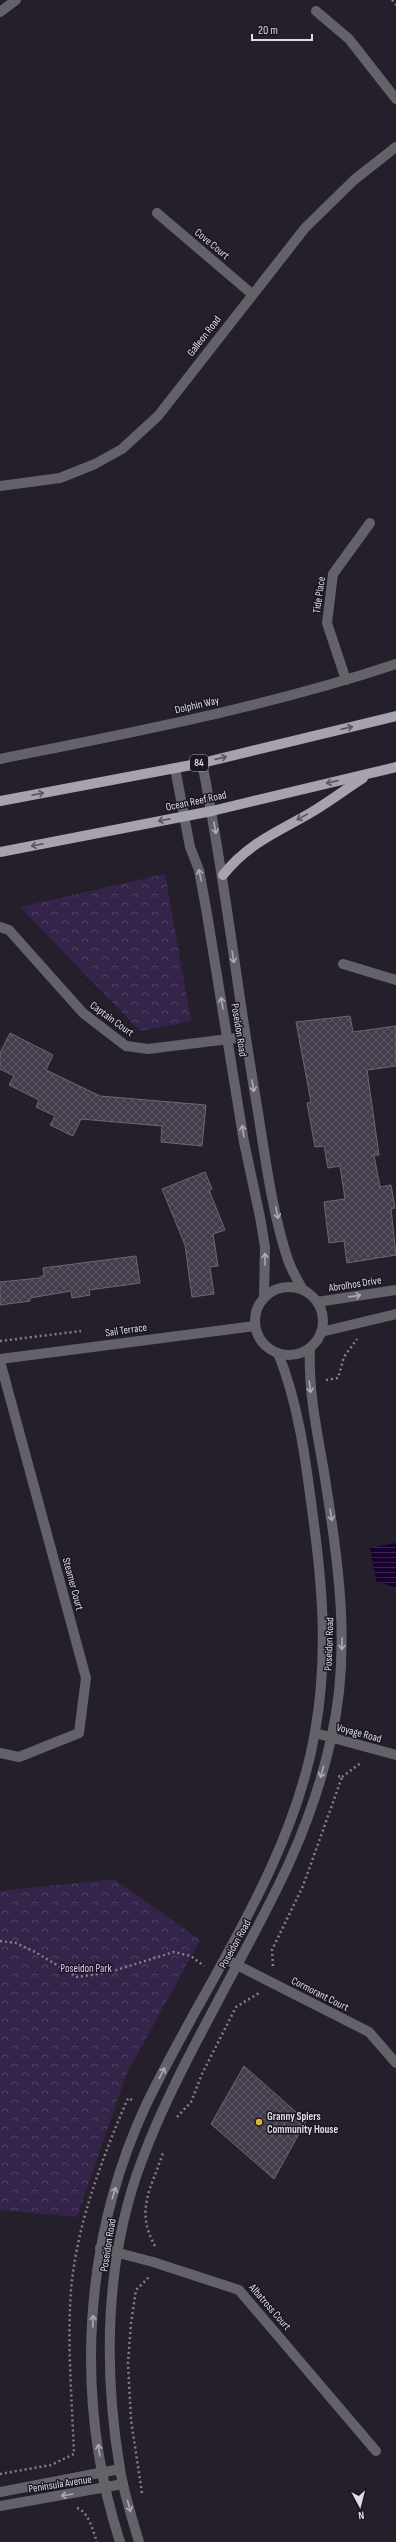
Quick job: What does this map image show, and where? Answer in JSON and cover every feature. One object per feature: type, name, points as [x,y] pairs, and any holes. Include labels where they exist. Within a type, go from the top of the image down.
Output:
[{"type":"main road","name":"84","points":[[0,801],[202,763],[396,716]]},
{"type":"main road","name":"Ocean Reef Road","points":[[0,852],[212,811],[396,767]]},
{"type":"main road","points":[[223,875],[236,859],[259,840],[313,811],[370,773]]},
{"type":"street","points":[[0,12],[16,0]]},
{"type":"street","points":[[316,11],[349,39],[396,99]]},
{"type":"street","name":"Galleon Road","points":[[0,486],[60,478],[95,464],[122,449],[158,416],[305,228],[354,180],[396,147]]},
{"type":"street","name":"Cove Court","points":[[157,213],[252,294]]},
{"type":"street","name":"Tide Place","points":[[346,680],[327,624],[333,574],[370,522]]},
{"type":"street","name":"Dolphin Way","points":[[0,759],[202,717],[346,680],[396,664]]},
{"type":"street","name":"Poseidon Road","points":[[202,763],[223,875],[230,940],[245,1037],[283,1241],[289,1262],[303,1290]]},
{"type":"street","name":"Poseidon Road","points":[[175,768],[190,847],[199,870],[244,1142],[265,1247],[264,1298]]},
{"type":"street","name":"Captain Court","points":[[0,927],[9,930],[83,1013],[126,1046],[148,1049],[245,1037]]},
{"type":"street","points":[[343,964],[396,980]]},
{"type":"street","points":[[282,1288],[303,1290],[317,1302],[323,1320],[321,1332],[310,1348],[295,1355],[278,1353],[263,1343],[255,1326],[256,1311],[264,1298],[282,1288]]},
{"type":"street","name":"Abrolhos Drive","points":[[317,1302],[396,1290]]},
{"type":"street","points":[[321,1332],[396,1314]]},
{"type":"street","name":"Sail Terrace","points":[[0,1360],[255,1326]]},
{"type":"street","name":"Poseidon Road","points":[[139,2542],[120,2469],[114,2423],[111,2365],[112,2299],[118,2252],[127,2206],[141,2161],[161,2114],[286,1874],[300,1840],[332,1738],[341,1662],[342,1608],[340,1572],[310,1383],[310,1348]]},
{"type":"street","name":"Poseidon Road","points":[[120,2542],[105,2489],[102,2472],[91,2372],[94,2292],[100,2248],[110,2204],[136,2126],[157,2082],[216,1974],[264,1880],[288,1823],[315,1733],[324,1654],[324,1616],[319,1558],[295,1404],[278,1353]]},
{"type":"street","name":"Steamer Court","points":[[0,1360],[86,1678],[79,1733],[19,1757],[0,1753]]},
{"type":"street","name":"Voyage Road","points":[[315,1733],[396,1756]]},
{"type":"street","name":"Cormorant Court","points":[[224,1958],[369,2032],[396,2063]]},
{"type":"street","name":"Albatross Court","points":[[100,2248],[153,2262],[240,2290],[376,2451]]},
{"type":"street","name":"Peninsula Avenue","points":[[0,2492],[120,2469]]},
{"type":"street","name":"Peninsula Avenue","points":[[0,2506],[105,2489],[123,2484]]},
{"type":"path","points":[[392,0],[396,5]]},
{"type":"path","points":[[310,1383],[338,1378],[344,1357],[362,1332]]},
{"type":"path","points":[[342,1777],[362,1762],[369,1763]]},
{"type":"path","points":[[0,1942],[16,1943],[35,1952],[77,1977],[110,1972],[174,1952],[191,1956],[216,1974]]},
{"type":"path","points":[[143,2496],[131,2420],[128,2363],[131,2323],[136,2290],[150,2278],[157,2250],[146,2230],[144,2209],[164,2150]]},
{"type":"path","points":[[0,2474],[51,2465]]},
{"type":"path","points":[[71,2506],[82,2510],[90,2523],[97,2542]]},
{"type":"green space","points":[[165,874],[191,1021],[140,1031],[20,907]]},
{"type":"green space","name":"Poseidon Park","points":[[114,1879],[200,1940],[126,2075],[77,2217],[0,2210],[0,1891]]},
{"type":"shaded area","points":[[396,1543],[396,1588],[376,1581],[370,1548]]},
{"type":"building","points":[[350,1016],[353,1032],[396,1026],[396,1066],[367,1070],[379,1155],[374,1155],[380,1187],[391,1185],[395,1208],[391,1209],[396,1255],[347,1263],[344,1241],[329,1243],[324,1202],[345,1199],[340,1166],[328,1168],[324,1146],[315,1147],[307,1103],[311,1102],[296,1022]]},
{"type":"building","points":[[10,1033],[53,1055],[46,1070],[100,1096],[206,1105],[202,1146],[161,1142],[162,1126],[81,1119],[73,1136],[50,1125],[55,1116],[36,1107],[39,1100],[9,1085],[14,1076],[0,1069],[0,1053]]},
{"type":"building","points":[[205,1172],[212,1189],[209,1190],[225,1230],[213,1234],[218,1266],[210,1267],[214,1294],[192,1297],[185,1245],[162,1189]]},
{"type":"building","points":[[136,1256],[140,1283],[89,1290],[90,1295],[72,1298],[71,1291],[30,1298],[30,1301],[0,1305],[0,1282],[39,1278],[44,1275],[43,1268]]},
{"type":"building","name":"Granny Spiers Community House","points":[[244,2066],[306,2121],[274,2179],[211,2124]]},
{"type":"place","name":"Granny Spiers Community House","points":[[259,2122]]}]
